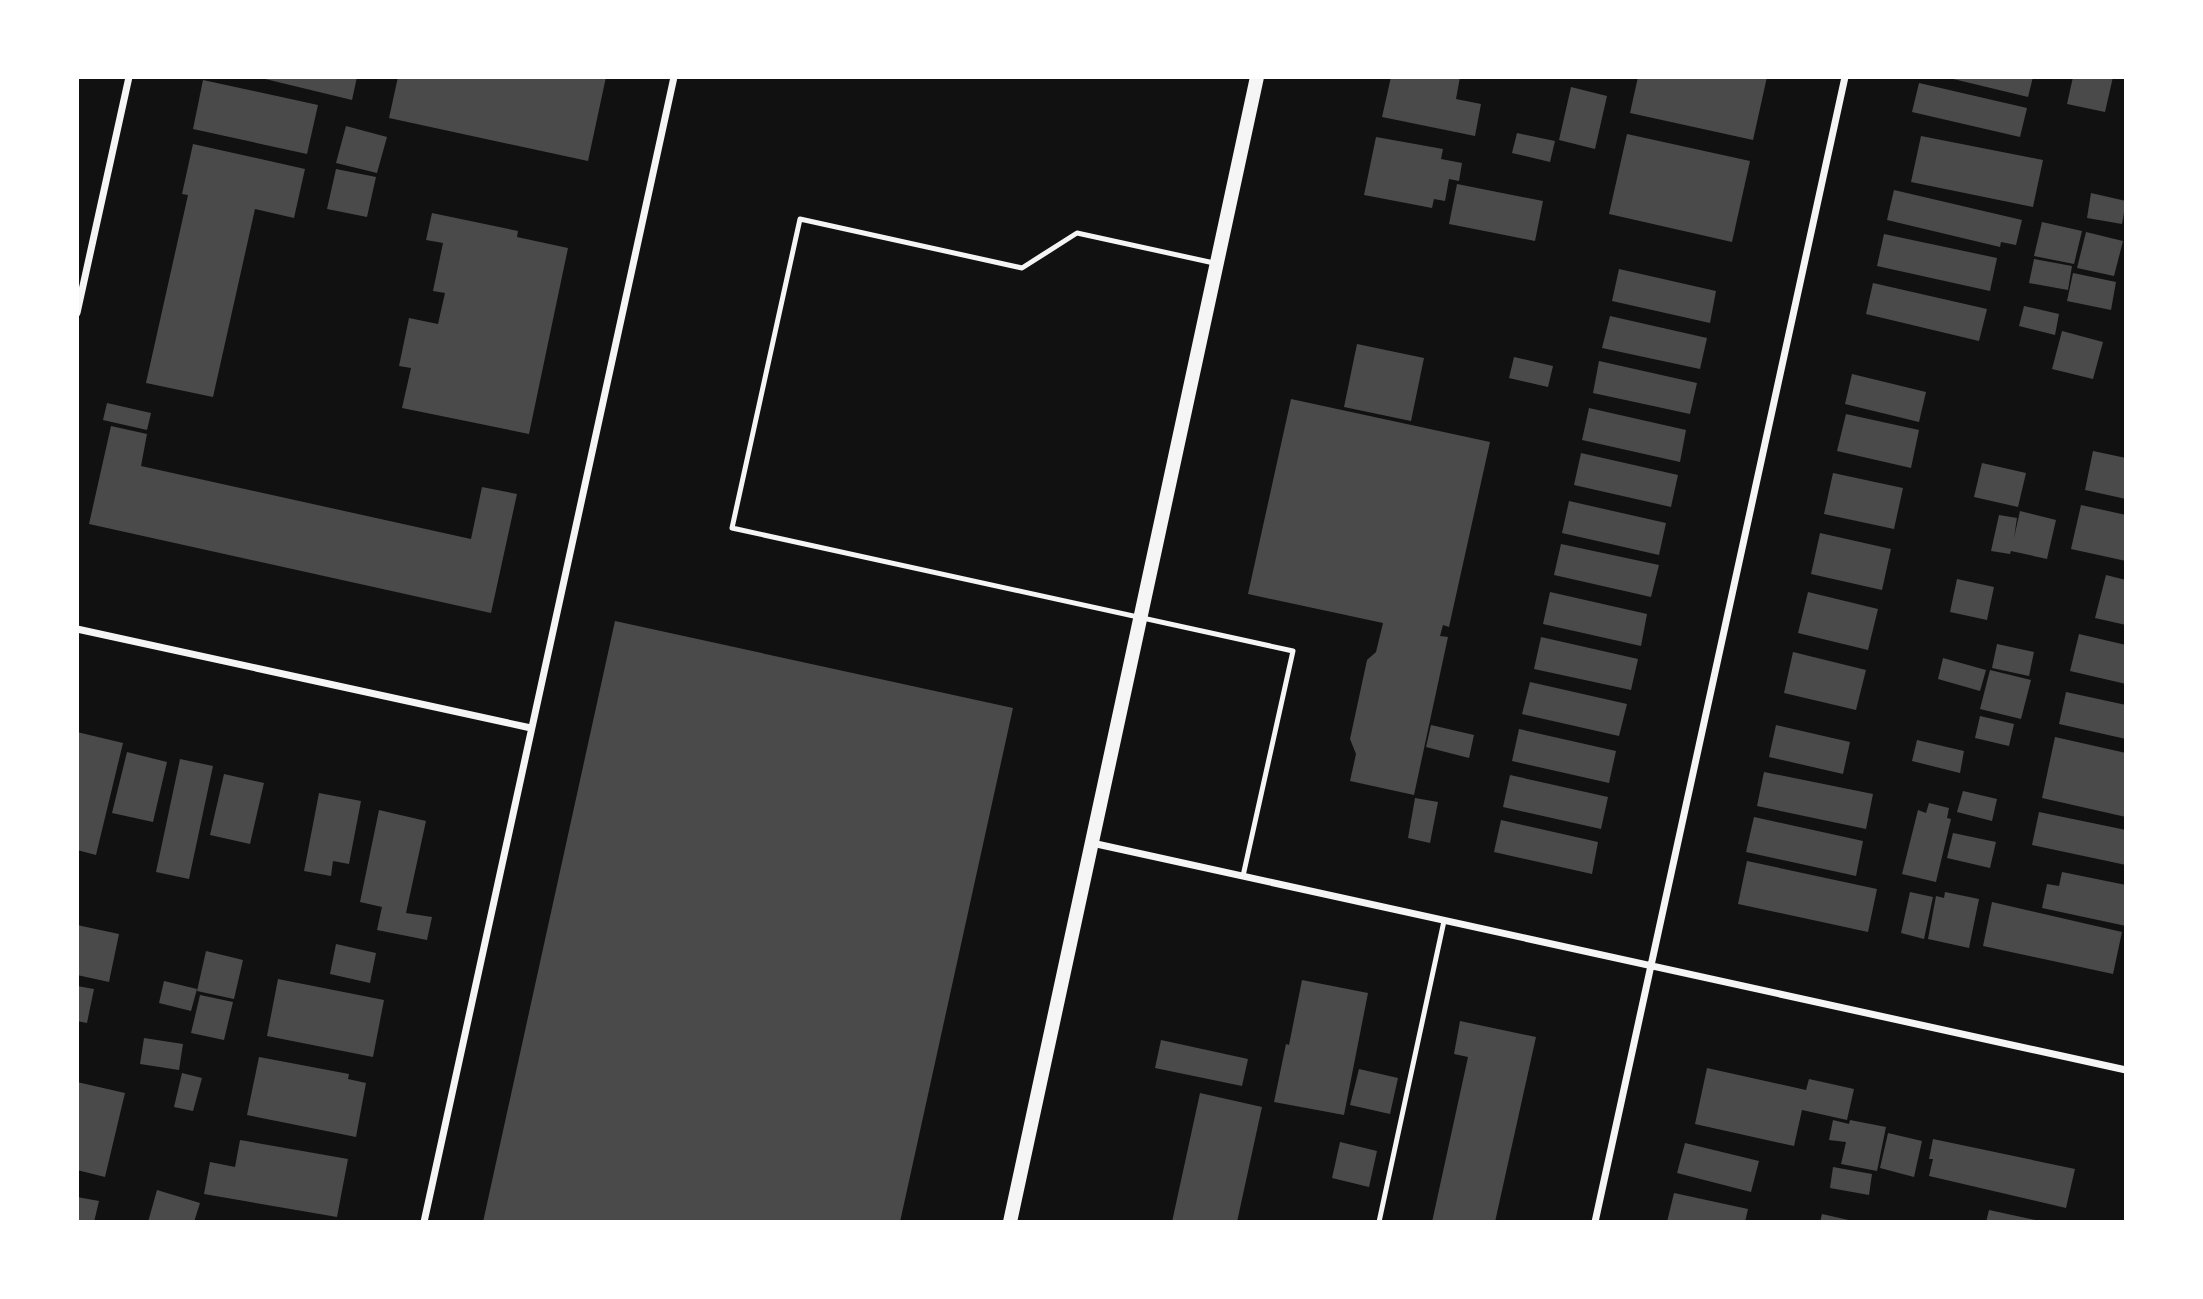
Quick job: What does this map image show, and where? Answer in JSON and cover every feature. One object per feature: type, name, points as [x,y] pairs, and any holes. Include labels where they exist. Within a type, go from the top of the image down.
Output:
[{"type":"main road","points":[[1010,1222],[1257,77]]},
{"type":"street","points":[[77,313],[129,77]]},
{"type":"street","points":[[424,1222],[674,77]]},
{"type":"street","points":[[1595,1222],[1845,77]]},
{"type":"street","points":[[77,629],[531,728]]},
{"type":"street","points":[[1091,843],[2126,1070]]},
{"type":"lane","points":[[1216,264],[1077,233],[1022,268],[800,219],[732,528],[1293,651],[1243,876]]},
{"type":"lane","points":[[1380,1222],[1444,921]]},
{"type":"building","points":[[257,77],[357,77],[352,100]]},
{"type":"building","points":[[398,77],[606,77],[588,161],[389,118]]},
{"type":"building","points":[[1391,77],[1460,77],[1456,99],[1481,104],[1475,136],[1382,117]]},
{"type":"building","points":[[1638,77],[1767,77],[1753,140],[1630,113]]},
{"type":"building","points":[[1945,77],[2033,77],[2028,97]]},
{"type":"building","points":[[2073,77],[2113,77],[2105,112],[2067,104]]},
{"type":"building","points":[[203,80],[318,105],[307,154],[193,129]]},
{"type":"building","points":[[1919,83],[2027,108],[2020,137],[1912,112]]},
{"type":"building","points":[[1571,87],[1607,96],[1595,149],[1559,140]]},
{"type":"building","points":[[346,126],[387,137],[377,173],[336,163]]},
{"type":"building","points":[[1517,133],[1555,141],[1550,162],[1512,153]]},
{"type":"building","points":[[1627,134],[1750,161],[1732,242],[1609,214]]},
{"type":"building","points":[[1921,136],[2043,160],[2033,207],[1911,182]]},
{"type":"building","points":[[1376,137],[1443,149],[1441,159],[1462,163],[1459,181],[1449,179],[1445,201],[1434,199],[1432,208],[1364,195]]},
{"type":"building","points":[[193,144],[305,169],[294,218],[255,209],[213,397],[146,383],[188,195],[182,194]]},
{"type":"building","points":[[336,169],[376,177],[367,217],[327,209]]},
{"type":"building","points":[[1457,184],[1543,201],[1535,241],[1449,224]]},
{"type":"building","points":[[1894,190],[2022,220],[2016,245],[2001,242],[2000,247],[1887,220]]},
{"type":"building","points":[[2091,193],[2126,201],[2122,224],[2087,218]]},
{"type":"building","points":[[432,213],[518,231],[517,237],[568,248],[529,434],[402,408],[411,368],[399,366],[409,318],[438,324],[445,293],[433,291],[443,243],[426,240]]},
{"type":"building","points":[[2042,222],[2082,231],[2074,264],[2034,256]]},
{"type":"building","points":[[2086,232],[2123,241],[2114,276],[2077,268]]},
{"type":"building","points":[[1884,234],[1997,258],[1990,291],[1877,266]]},
{"type":"building","points":[[2034,259],[2072,266],[2068,290],[2029,283]]},
{"type":"building","points":[[1619,269],[1716,291],[1710,323],[1612,301]]},
{"type":"building","points":[[2073,273],[2116,282],[2111,310],[2067,301]]},
{"type":"building","points":[[1873,283],[1987,309],[1979,341],[1866,314]]},
{"type":"building","points":[[2024,306],[2059,314],[2055,335],[2019,326]]},
{"type":"building","points":[[1610,316],[1707,338],[1700,369],[1602,348]]},
{"type":"building","points":[[2062,331],[2103,342],[2093,379],[2052,369]]},
{"type":"building","points":[[1357,344],[1424,358],[1411,421],[1344,407]]},
{"type":"building","points":[[1514,357],[1553,366],[1548,387],[1509,378]]},
{"type":"building","points":[[1599,361],[1697,383],[1690,414],[1593,393]]},
{"type":"building","points":[[1852,374],[1926,392],[1919,422],[1845,404]]},
{"type":"building","points":[[1291,399],[1490,442],[1449,627],[1443,625],[1440,636],[1448,637],[1414,795],[1350,781],[1356,754],[1350,739],[1367,660],[1376,652],[1383,623],[1248,594]]},
{"type":"building","points":[[107,403],[151,413],[147,430],[103,420]]},
{"type":"building","points":[[1589,408],[1686,430],[1680,462],[1582,440]]},
{"type":"building","points":[[1846,414],[1919,430],[1911,468],[1837,451]]},
{"type":"building","points":[[111,426],[147,434],[141,466],[471,539],[482,487],[517,494],[491,613],[89,524]]},
{"type":"building","points":[[2093,451],[2126,458],[2126,499],[2085,490]]},
{"type":"building","points":[[1581,453],[1678,475],[1671,507],[1574,485]]},
{"type":"building","points":[[1982,463],[2026,473],[2018,507],[1974,497]]},
{"type":"building","points":[[1833,473],[1903,488],[1894,529],[1824,514]]},
{"type":"building","points":[[1569,501],[1666,523],[1659,555],[1562,533]]},
{"type":"building","points":[[2081,505],[2126,515],[2126,561],[2071,549]]},
{"type":"building","points":[[2020,511],[2056,520],[2047,559],[2011,551],[2010,554],[1991,551],[1999,515],[2017,518],[2014,538]]},
{"type":"building","points":[[1820,533],[1891,549],[1882,590],[1811,574]]},
{"type":"building","points":[[1561,544],[1659,565],[1651,597],[1554,575]]},
{"type":"building","points":[[2106,575],[2126,580],[2126,625],[2095,618]]},
{"type":"building","points":[[1957,579],[1994,587],[1987,620],[1950,612]]},
{"type":"building","points":[[1550,592],[1647,614],[1641,646],[1543,624]]},
{"type":"building","points":[[1808,592],[1878,609],[1868,650],[1798,633]]},
{"type":"building","points":[[615,621],[1013,708],[900,1222],[483,1222]]},
{"type":"building","points":[[2079,634],[2126,645],[2126,684],[2070,671]]},
{"type":"building","points":[[1541,637],[1638,659],[1631,690],[1534,669]]},
{"type":"building","points":[[1997,644],[2034,652],[2029,676],[1992,668]]},
{"type":"building","points":[[1793,652],[1866,670],[1856,710],[1784,693]]},
{"type":"building","points":[[1943,658],[1986,670],[1980,691],[1938,679]]},
{"type":"building","points":[[1990,670],[2031,680],[2021,719],[1980,709]]},
{"type":"building","points":[[1530,682],[1627,704],[1619,736],[1522,714]]},
{"type":"building","points":[[2066,692],[2126,705],[2126,739],[2059,724]]},
{"type":"building","points":[[1980,716],[2014,724],[2009,746],[1975,738]]},
{"type":"building","points":[[1431,725],[1474,735],[1469,758],[1426,747]]},
{"type":"building","points":[[1776,725],[1850,742],[1843,774],[1769,757]]},
{"type":"building","points":[[1519,729],[1616,751],[1609,783],[1512,761]]},
{"type":"building","points":[[77,732],[123,743],[96,855],[77,850]]},
{"type":"building","points":[[2055,737],[2126,753],[2126,817],[2042,798]]},
{"type":"building","points":[[1917,740],[1964,751],[1960,773],[1912,761]]},
{"type":"building","points":[[127,752],[167,762],[153,822],[112,813]]},
{"type":"building","points":[[180,759],[213,766],[189,879],[156,872]]},
{"type":"building","points":[[1764,772],[1873,794],[1866,829],[1757,806]]},
{"type":"building","points":[[224,774],[264,783],[250,844],[210,835]]},
{"type":"building","points":[[1510,775],[1608,797],[1601,829],[1503,807]]},
{"type":"building","points":[[1963,791],[1997,799],[1992,821],[1957,812]]},
{"type":"building","points":[[319,793],[361,801],[349,864],[333,861],[331,876],[304,871]]},
{"type":"building","points":[[1415,798],[1438,802],[1430,843],[1408,838]]},
{"type":"building","points":[[1929,803],[1949,808],[1947,818],[1951,819],[1936,882],[1902,874],[1918,810],[1926,813]]},
{"type":"building","points":[[379,810],[426,821],[406,913],[432,917],[427,940],[377,930],[382,907],[360,902]]},
{"type":"building","points":[[2039,812],[2126,830],[2126,865],[2032,845]]},
{"type":"building","points":[[1754,817],[1863,841],[1856,876],[1746,852]]},
{"type":"building","points":[[1501,820],[1598,842],[1592,874],[1494,852]]},
{"type":"building","points":[[1953,833],[1996,842],[1990,868],[1947,858]]},
{"type":"building","points":[[1747,861],[1877,889],[1868,932],[1738,904]]},
{"type":"building","points":[[2062,872],[2126,885],[2126,926],[2042,908],[2047,884],[2059,886]]},
{"type":"building","points":[[1910,892],[1933,897],[1924,939],[1901,933]]},
{"type":"building","points":[[1945,892],[1979,899],[1969,948],[1928,939],[1936,896],[1944,898]]},
{"type":"building","points":[[1992,902],[2122,932],[2113,974],[1983,946]]},
{"type":"building","points":[[77,925],[119,934],[109,982],[77,975]]},
{"type":"building","points":[[336,944],[376,953],[370,983],[330,974]]},
{"type":"building","points":[[206,951],[243,960],[234,999],[197,991]]},
{"type":"building","points":[[278,979],[384,1000],[373,1057],[267,1036]]},
{"type":"building","points":[[1302,980],[1368,993],[1344,1115],[1274,1102]]},
{"type":"building","points":[[164,981],[197,989],[191,1011],[159,1003]]},
{"type":"building","points":[[77,986],[94,989],[87,1023],[77,1021]]},
{"type":"building","points":[[200,995],[233,1002],[224,1040],[191,1033]]},
{"type":"building","points":[[1460,1021],[1536,1037],[1495,1222],[1432,1222],[1468,1057],[1454,1054]]},
{"type":"building","points":[[144,1038],[183,1044],[179,1070],[140,1064]]},
{"type":"building","points":[[1161,1040],[1248,1059],[1242,1086],[1155,1068]]},
{"type":"building","points":[[259,1057],[349,1074],[348,1079],[366,1083],[356,1137],[247,1115]]},
{"type":"building","points":[[1707,1068],[1806,1090],[1809,1079],[1854,1089],[1847,1120],[1802,1110],[1794,1146],[1695,1124]]},
{"type":"building","points":[[1359,1069],[1398,1078],[1390,1114],[1350,1105]]},
{"type":"building","points":[[182,1073],[202,1078],[193,1111],[174,1107]]},
{"type":"building","points":[[77,1082],[125,1093],[105,1177],[77,1170]]},
{"type":"building","points":[[1200,1093],[1262,1107],[1237,1222],[1172,1222]]},
{"type":"building","points":[[1833,1120],[1849,1124],[1850,1120],[1886,1127],[1877,1171],[1841,1164],[1846,1142],[1829,1140]]},
{"type":"building","points":[[1888,1133],[1922,1141],[1914,1177],[1880,1168]]},
{"type":"building","points":[[1933,1139],[2075,1169],[2066,1208],[1929,1176],[1933,1159],[1929,1159]]},
{"type":"building","points":[[240,1140],[348,1159],[337,1217],[204,1194],[210,1162],[235,1167]]},
{"type":"building","points":[[1340,1142],[1377,1151],[1369,1187],[1332,1178]]},
{"type":"building","points":[[1685,1143],[1759,1161],[1751,1192],[1677,1173]]},
{"type":"building","points":[[1833,1167],[1872,1174],[1869,1195],[1830,1188]]},
{"type":"building","points":[[157,1190],[200,1203],[194,1222],[148,1222]]},
{"type":"building","points":[[1674,1193],[1748,1209],[1745,1222],[1667,1222]]},
{"type":"building","points":[[77,1197],[99,1201],[94,1222],[77,1222]]},
{"type":"building","points":[[1989,1210],[2040,1221],[2040,1222],[1986,1222]]},
{"type":"building","points":[[1822,1214],[1853,1221],[1853,1222],[1820,1222]]}]
